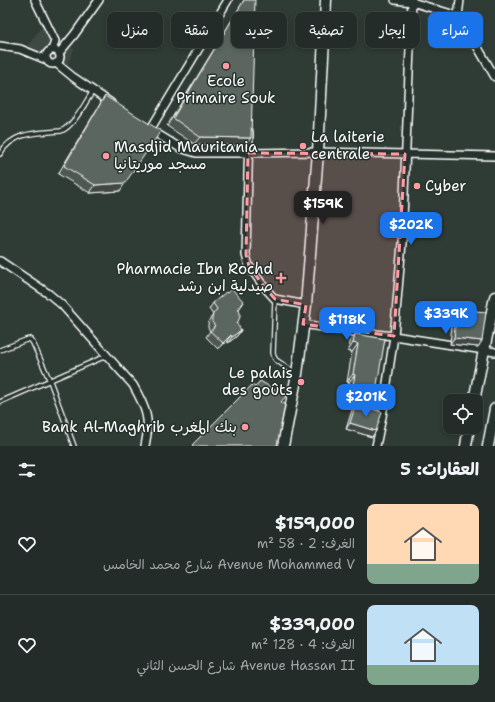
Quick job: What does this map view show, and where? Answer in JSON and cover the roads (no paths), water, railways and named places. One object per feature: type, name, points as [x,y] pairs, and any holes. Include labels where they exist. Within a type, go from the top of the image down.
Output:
[{"type":"street","points":[[35,0],[56,41],[56,51],[60,58],[56,63]]},
{"type":"street","points":[[47,60],[46,54],[49,51],[56,51],[74,35],[99,0]]},
{"type":"street","points":[[228,0],[147,128],[180,148],[196,153],[207,154],[318,152],[495,156]]},
{"type":"street","points":[[283,446],[297,374],[306,305],[318,152],[326,0]]},
{"type":"street","points":[[395,0],[412,1],[446,12]]},
{"type":"street","points":[[458,12],[460,0]]},
{"type":"street","points":[[376,446],[382,417],[394,336],[402,243],[412,1]]},
{"type":"street","points":[[0,46],[20,49],[47,60],[50,63],[56,63],[93,91],[119,108]]},
{"type":"street","points":[[478,48],[495,77]]},
{"type":"street","points":[[250,123],[246,255],[249,266],[275,299],[306,305]]},
{"type":"street","points":[[0,261],[50,294],[62,305],[133,385],[147,416],[148,432],[145,446]]},
{"type":"street","points":[[475,394],[495,297]]},
{"type":"street","points":[[303,324],[394,336],[495,352]]},
{"type":"street","points":[[488,446],[495,409]]},
{"type":"street","points":[[466,446],[468,434]]},
{"type":"lane","points":[[0,154],[9,143],[18,138],[31,133],[61,131],[65,129],[76,118],[93,91]]},
{"type":"lane","points":[[275,299],[274,357],[297,374]]},
{"type":"lane","points":[[0,350],[30,339],[34,343],[74,446]]},
{"type":"lane","points":[[0,402],[108,356]]},
{"type":"place","name":"Ecole Primaire Souk","points":[[226,66]]},
{"type":"place","name":"La laiterie centrale","points":[[303,146]]},
{"type":"place","name":"Masdjid Mauritania مسجد موريتانيا","points":[[106,156]]},
{"type":"place","name":"Cyber","points":[[417,186]]},
{"type":"place","name":"Pharmacie Ibn Rochd صيدلية ابن رشد","points":[[281,278]]},
{"type":"place","name":"Le palais des goûts","points":[[301,382]]},
{"type":"place","name":"Bank Al-Maghrib بنك المغرب","points":[[245,427]]}]
